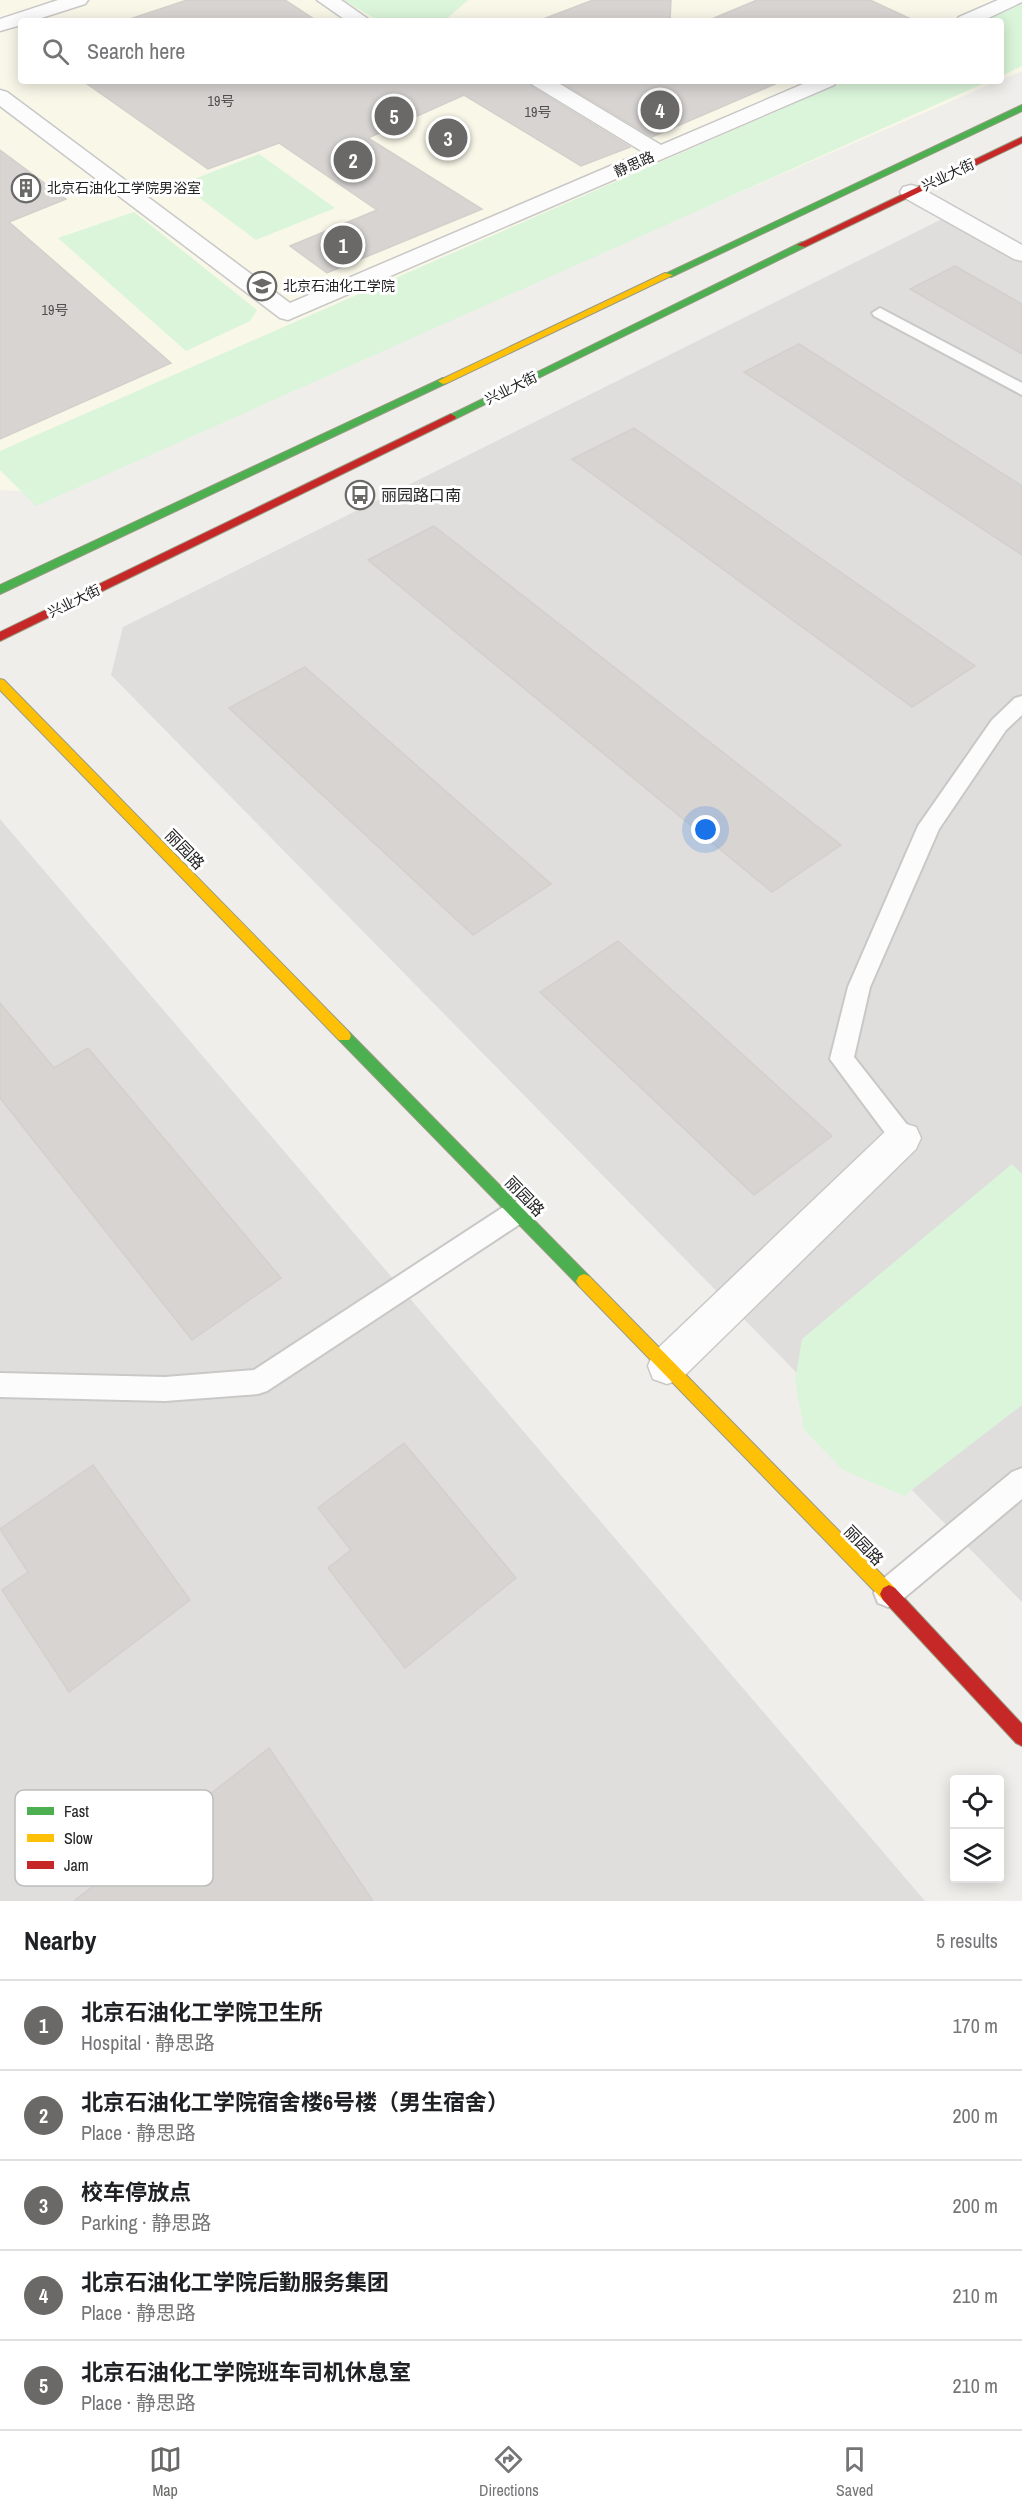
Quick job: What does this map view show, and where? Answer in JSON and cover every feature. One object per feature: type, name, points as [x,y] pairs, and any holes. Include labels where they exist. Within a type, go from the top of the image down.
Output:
[{"type":"main road","name":"兴业大街","points":[[0,590],[1022,108]]},
{"type":"main road","name":"兴业大街","points":[[0,637],[1022,140]]},
{"type":"main road","name":"丽园路","points":[[0,683],[888,1593],[1022,1737]]},
{"type":"street","points":[[24,18],[78,0]]},
{"type":"street","points":[[327,0],[356,18]]},
{"type":"street","points":[[969,13],[1014,0]]},
{"type":"street","points":[[0,26],[18,20]]},
{"type":"street","points":[[545,84],[659,153]]},
{"type":"street","name":"静思路","points":[[0,96],[288,313],[820,84]]},
{"type":"street","points":[[911,192],[1022,254]]},
{"type":"street","points":[[667,1366],[903,1138]]},
{"type":"lane","points":[[880,313],[1022,390]]},
{"type":"lane","points":[[903,1138],[842,1059],[860,987],[929,826],[999,725],[1022,703]]},
{"type":"lane","points":[[0,1385],[165,1389],[258,1382],[517,1212]]},
{"type":"lane","points":[[888,1593],[1022,1481]]},
{"type":"shaded area","name":"北京石油化工学院","points":[[0,0],[1022,0],[1022,71],[1004,79],[1004,18],[18,18],[18,84],[991,84],[45,492],[0,490]]},
{"type":"shaded area","points":[[952,214],[1022,253],[1022,1602],[111,675],[123,627]]},
{"type":"shaded area","points":[[0,819],[925,1901],[0,1901]]},
{"type":"green space","points":[[343,0],[468,0],[447,18],[374,18]]},
{"type":"green space","points":[[1022,4],[1022,66],[1004,75],[1004,18],[990,18]]},
{"type":"green space","points":[[839,84],[982,84],[36,506],[0,470],[0,451]]},
{"type":"green space","points":[[259,154],[335,208],[256,240],[181,184]]},
{"type":"green space","points":[[134,212],[257,310],[250,321],[186,351],[58,238]]},
{"type":"green space","points":[[1012,1164],[1022,1174],[1022,1405],[904,1496],[843,1470],[804,1430],[795,1381],[802,1339]]},
{"type":"building","points":[[187,0],[285,0],[312,18],[133,18]]},
{"type":"building","points":[[593,0],[671,0],[670,18],[546,18]]},
{"type":"building","points":[[757,0],[870,0],[909,18],[714,18]]},
{"type":"building","points":[[87,84],[530,84],[630,147],[581,166],[464,95],[368,138],[482,209],[327,273],[290,246],[377,210],[279,143],[208,169]]},
{"type":"building","points":[[564,84],[775,84],[652,137]]},
{"type":"building","points":[[0,150],[66,199],[9,222],[171,363],[0,439]]},
{"type":"building","points":[[955,266],[1022,304],[1022,354],[910,289]]},
{"type":"building","points":[[799,344],[1022,486],[1022,555],[744,372]]},
{"type":"building","points":[[634,428],[975,666],[912,707],[572,459]]},
{"type":"building","points":[[434,526],[841,845],[772,892],[368,560]]},
{"type":"building","points":[[305,667],[551,884],[473,935],[229,708]]},
{"type":"building","points":[[618,941],[832,1136],[754,1195],[540,992]]},
{"type":"building","points":[[0,1003],[54,1068],[88,1048],[281,1278],[192,1340],[0,1098]]},
{"type":"building","points":[[404,1443],[516,1578],[405,1668],[328,1568],[351,1550],[318,1508]]},
{"type":"building","points":[[93,1465],[190,1600],[69,1692],[2,1590],[28,1572],[0,1529]]},
{"type":"building","points":[[269,1748],[373,1901],[74,1901],[93,1886],[213,1886],[213,1792]]},
{"type":"traffic: fast","points":[[668,275],[1022,108]]},
{"type":"traffic: fast","points":[[451,417],[802,245]]},
{"type":"traffic: fast","points":[[0,590],[443,381]]},
{"type":"traffic: fast","points":[[344,1036],[584,1281]]},
{"type":"traffic: slow","points":[[443,381],[668,275]]},
{"type":"traffic: slow","points":[[0,683],[344,1036]]},
{"type":"traffic: slow","points":[[584,1281],[889,1594]]},
{"type":"traffic: jam","points":[[802,245],[1022,140]]},
{"type":"traffic: jam","points":[[0,637],[451,417]]},
{"type":"traffic: jam","points":[[889,1594],[1022,1737]]},
{"type":"place","name":"北京石油化工学院后勤服务集团","points":[[660,110]]},
{"type":"place","name":"北京石油化工学院班车司机休息室","points":[[394,116]]},
{"type":"place","name":"校车停放点","points":[[448,138]]},
{"type":"place","name":"北京石油化工学院宿舍楼6号楼（男生宿舍）","points":[[353,160]]},
{"type":"place","name":"北京石油化工学院男浴室","points":[[26,188]]},
{"type":"place","name":"北京石油化工学院卫生所","points":[[343,245]]},
{"type":"place","name":"北京石油化工学院","points":[[262,286]]},
{"type":"place","name":"丽园路口南","points":[[360,495]]}]
